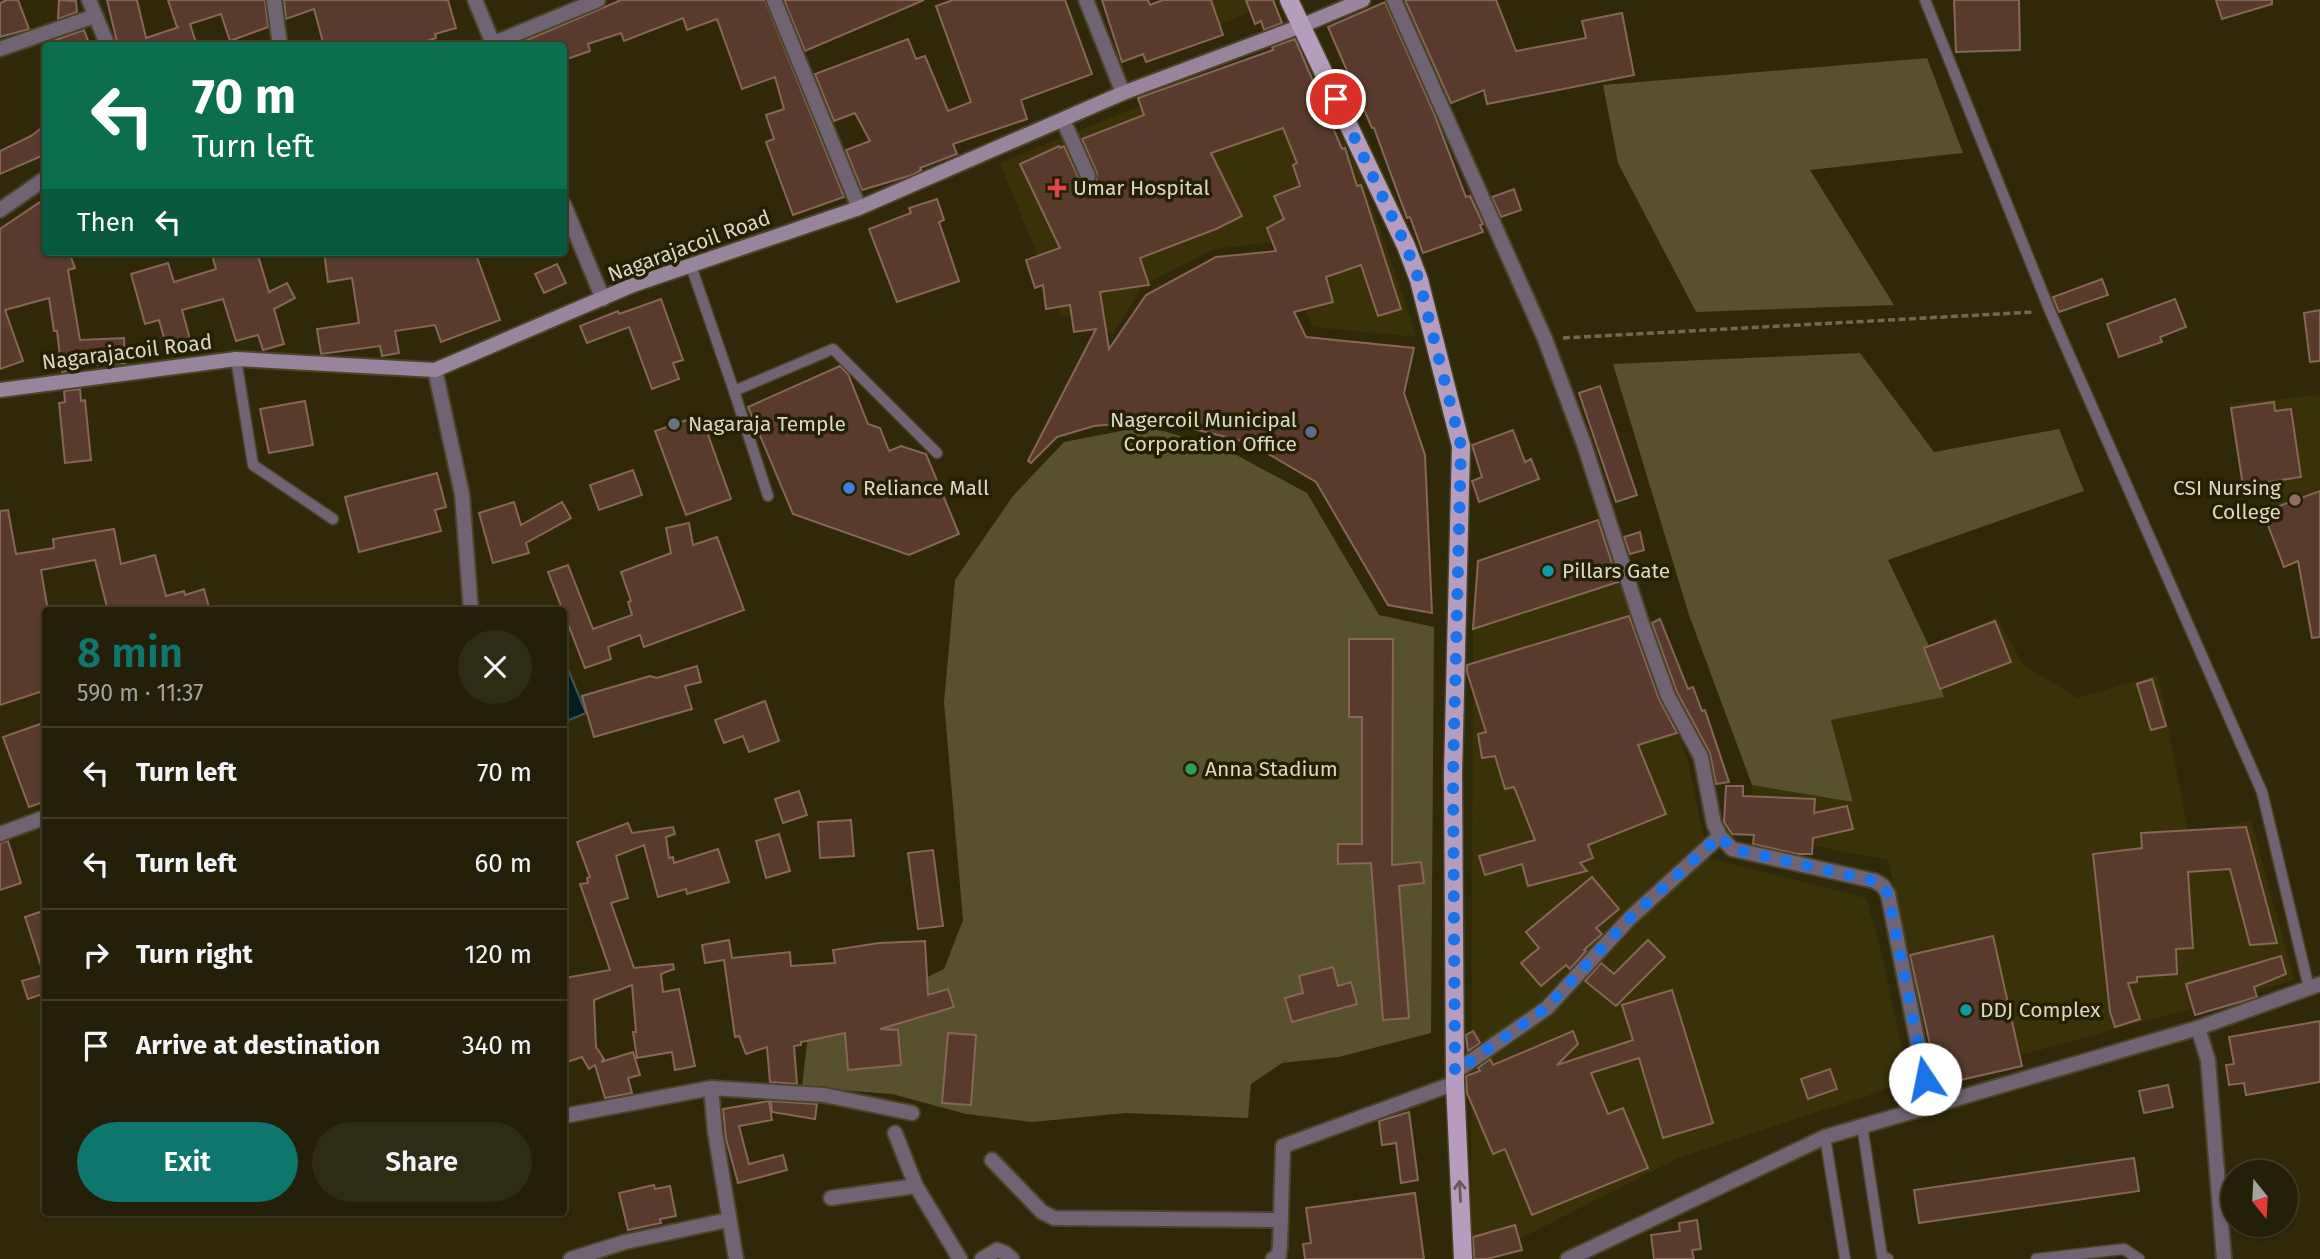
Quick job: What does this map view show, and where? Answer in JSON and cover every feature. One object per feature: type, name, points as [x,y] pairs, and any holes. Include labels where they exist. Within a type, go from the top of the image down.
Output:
[{"type":"main road","points":[[1289,0],[1406,246],[1419,280],[1461,446],[1453,775],[1455,1077],[1463,1259]]},
{"type":"street","points":[[89,0],[106,42]]},
{"type":"street","points":[[274,0],[279,42]]},
{"type":"street","points":[[475,0],[490,42]]},
{"type":"street","points":[[498,42],[598,0]]},
{"type":"street","points":[[774,0],[859,208]]},
{"type":"street","points":[[1086,0],[1123,93]]},
{"type":"street","name":"Nagarajacoil Road","points":[[0,390],[236,359],[435,370],[633,285],[859,208],[1123,93],[1363,0]]},
{"type":"street","points":[[1394,0],[1545,339],[1584,444],[1664,684],[1701,757],[1714,824],[1720,836],[1732,849],[1875,881],[1883,886],[1888,894],[1930,1105]]},
{"type":"street","points":[[0,49],[95,16]]},
{"type":"street","points":[[1063,120],[1087,176]]},
{"type":"street","points":[[0,210],[42,181]]},
{"type":"street","points":[[567,212],[603,299]]},
{"type":"street","points":[[435,370],[462,494],[471,607]]},
{"type":"street","points":[[0,834],[42,818]]},
{"type":"street","points":[[1273,1259],[1279,1255],[1283,1146],[1455,1077],[1546,1008],[1630,918],[1720,836]]},
{"type":"street","points":[[1568,1259],[1825,1137],[2199,1028],[2314,986]]},
{"type":"street","points":[[2199,1028],[2208,1060],[2224,1259]]},
{"type":"street","points":[[711,1088],[715,1132],[736,1259]]},
{"type":"street","points":[[567,1115],[711,1088],[824,1095],[912,1113]]},
{"type":"street","points":[[895,1133],[916,1186],[957,1258]]},
{"type":"street","points":[[992,1160],[1042,1212],[1054,1218],[1281,1220]]},
{"type":"street","points":[[831,1198],[916,1186]]},
{"type":"street","points":[[571,1259],[625,1242],[728,1220]]},
{"type":"street","points":[[982,1259],[997,1250],[1012,1259]]},
{"type":"lane","points":[[1925,0],[2050,311],[2262,792],[2314,986]]},
{"type":"lane","points":[[691,266],[768,496]]},
{"type":"lane","points":[[734,391],[833,349],[937,453]]},
{"type":"lane","points":[[236,359],[253,465],[333,519]]},
{"type":"lane","points":[[1862,1125],[1882,1256],[1888,1259]]},
{"type":"lane","points":[[1825,1137],[1845,1259]]},
{"type":"lane","points":[[2036,1259],[2124,1249],[2139,1259]]},
{"type":"path","points":[[1545,339],[2050,311]]},
{"type":"shaded area","points":[[1195,0],[1279,0],[1209,29]]},
{"type":"shaded area","points":[[1296,42],[1363,181],[1417,337],[1313,327],[1272,242],[1214,249],[1143,285],[1113,334],[1061,314],[1000,163]]},
{"type":"shaded area","points":[[1927,58],[1963,153],[1810,170],[1894,305],[1696,312],[1618,163],[1603,85]]},
{"type":"shaded area","points":[[1860,353],[1934,452],[2059,429],[2084,491],[1888,560],[1930,648],[1944,697],[1831,720],[1853,802],[1752,785],[1689,615],[1613,364]]},
{"type":"shaded area","name":"CSI Nursing College","points":[[2320,395],[2320,629],[2311,595],[2229,404]]},
{"type":"shaded area","name":"Anna Stadium","points":[[1147,426],[1229,451],[1307,493],[1379,615],[1434,627],[1431,1033],[1339,1057],[1282,1063],[1251,1084],[1248,1118],[1126,1113],[1032,1122],[966,1114],[892,1094],[802,1087],[808,1035],[944,969],[963,920],[944,702],[955,580],[1013,496],[1064,442]]},
{"type":"shaded area","points":[[1622,580],[1687,758],[1708,858],[1866,898],[1880,946],[1909,1082],[1678,1158],[1480,1259],[1471,1259],[1473,629]]},
{"type":"shaded area","points":[[1996,617],[2023,664],[2077,698],[2158,675],[2188,831],[2251,821],[2294,980],[1938,1078],[1888,860],[1750,833],[1752,785],[1853,802],[1831,720],[1944,697],[1930,648]]},
{"type":"water","points":[[567,667],[586,713],[567,721]]},
{"type":"building","points":[[18,0],[29,29],[0,37],[0,3]]},
{"type":"building","points":[[59,0],[76,1],[77,12],[58,19]]},
{"type":"building","points":[[107,0],[137,0],[146,38],[179,27],[168,0],[265,0],[268,27],[230,41],[221,14],[190,24],[196,42],[117,42]]},
{"type":"building","points":[[284,0],[448,0],[456,28],[435,34],[436,38],[424,42],[323,42],[314,9],[286,19]]},
{"type":"building","points":[[621,0],[765,0],[844,197],[793,215],[766,142],[774,139],[766,115],[784,109],[775,77],[742,89],[717,19],[687,30],[683,18],[624,41],[621,33],[588,44],[590,51],[567,59],[567,42],[522,42]]},
{"type":"building","points":[[784,0],[924,0],[805,51]]},
{"type":"building","points":[[953,0],[1065,0],[1092,74],[1021,100],[1027,119],[953,144],[957,154],[920,168],[921,170],[912,175],[862,190],[846,150],[870,141],[855,113],[834,121],[815,74],[908,39],[916,59],[925,56],[948,111],[971,102],[936,6]]},
{"type":"building","points":[[1102,0],[1148,0],[1150,5],[1163,0],[1211,0],[1223,35],[1146,62],[1143,54],[1122,62]]},
{"type":"building","points":[[1246,0],[1273,0],[1282,23],[1264,30],[1261,21],[1255,24]]},
{"type":"building","points":[[1405,0],[1496,0],[1516,51],[1586,38],[1582,21],[1622,13],[1634,75],[1487,104],[1484,90],[1451,103]]},
{"type":"building","points":[[1954,0],[2019,0],[2020,50],[1956,52]]},
{"type":"building","points":[[2216,0],[2272,0],[2272,4],[2222,19]]},
{"type":"building","points":[[1385,2],[1433,111],[1466,197],[1470,196],[1483,224],[1480,225],[1483,232],[1423,253],[1410,217],[1407,218],[1374,128],[1328,27]]},
{"type":"building","points":[[84,30],[88,42],[50,42]]},
{"type":"building","points":[[1295,39],[1342,149],[1345,148],[1357,186],[1361,185],[1401,309],[1378,316],[1361,265],[1326,277],[1333,302],[1294,312],[1306,337],[1414,348],[1404,393],[1425,455],[1432,613],[1388,605],[1316,482],[1250,443],[1158,420],[1094,426],[1057,437],[1031,463],[1028,461],[1096,329],[1074,332],[1070,305],[1046,309],[1043,285],[1035,288],[1026,260],[1060,248],[1020,164],[1064,146],[1080,181],[1086,185],[1093,184],[1097,173],[1082,139],[1144,115],[1138,98],[1273,50],[1272,47]],"holes":[[[1283,128],[1297,163],[1293,165],[1300,186],[1274,196],[1284,219],[1267,228],[1276,251],[1216,257],[1146,295],[1109,349],[1100,292],[1149,285],[1140,258],[1216,229],[1242,216],[1211,153]]]},
{"type":"building","points":[[42,128],[42,156],[0,174],[0,151]]},
{"type":"building","points":[[1514,189],[1521,210],[1501,217],[1492,197]]},
{"type":"building","points":[[937,199],[944,220],[939,222],[959,281],[897,302],[869,229],[911,213],[909,208]]},
{"type":"building","points":[[42,201],[42,256],[70,256],[75,268],[68,270],[80,340],[124,338],[125,363],[77,366],[77,370],[62,372],[57,331],[54,331],[49,298],[5,310],[23,361],[0,369],[0,229]]},
{"type":"building","points":[[212,256],[258,256],[269,292],[287,283],[295,298],[274,309],[284,344],[263,350],[258,335],[236,341],[223,299],[182,310],[193,350],[169,356],[159,320],[145,324],[131,274],[168,263],[174,282],[216,269]]},
{"type":"building","points":[[325,256],[476,256],[500,320],[441,342],[435,325],[395,331],[399,353],[382,356],[380,346],[321,354],[317,329],[359,323],[352,278],[328,282]]},
{"type":"building","points":[[557,264],[566,283],[544,293],[535,274]]},
{"type":"building","points":[[2102,279],[2108,295],[2059,312],[2053,297]]},
{"type":"building","points":[[661,299],[683,360],[673,363],[679,379],[652,389],[629,327],[587,343],[580,326],[618,311],[619,314]]},
{"type":"building","points":[[2175,299],[2186,327],[2160,337],[2162,342],[2119,357],[2107,324]]},
{"type":"building","points":[[2320,310],[2320,361],[2310,362],[2304,313]]},
{"type":"building","points":[[840,366],[848,374],[868,424],[880,428],[889,451],[901,446],[926,454],[959,534],[909,555],[793,514],[748,407]]},
{"type":"building","points":[[1600,386],[1637,495],[1616,502],[1579,393]]},
{"type":"building","points":[[80,389],[81,401],[85,400],[91,460],[65,463],[59,403],[65,402],[64,391]]},
{"type":"building","points":[[305,401],[313,445],[269,453],[260,409]]},
{"type":"building","points":[[2274,402],[2275,411],[2291,409],[2301,477],[2243,486],[2231,408]]},
{"type":"building","points":[[701,415],[731,499],[686,515],[655,431]]},
{"type":"building","points":[[1513,430],[1525,462],[1531,459],[1539,479],[1479,502],[1472,481],[1482,477],[1472,445]]},
{"type":"building","points":[[633,470],[642,495],[599,510],[590,485]]},
{"type":"building","points":[[437,473],[446,507],[435,510],[441,531],[359,552],[345,497]]},
{"type":"building","points":[[2320,491],[2320,637],[2312,638],[2298,561],[2284,567],[2263,512]]},
{"type":"building","points":[[514,502],[521,525],[562,502],[571,518],[526,543],[529,553],[493,563],[479,513]]},
{"type":"building","points":[[8,510],[16,554],[54,548],[53,539],[114,529],[121,564],[155,555],[166,596],[184,591],[185,595],[204,589],[209,607],[107,607],[95,560],[41,570],[47,607],[42,607],[42,691],[0,705],[0,511]]},
{"type":"building","name":"Pillars Gate","points":[[1598,520],[1618,582],[1473,629],[1478,561]]},
{"type":"building","points":[[689,523],[693,545],[717,537],[744,610],[644,647],[640,635],[608,647],[611,659],[585,668],[567,621],[567,607],[561,607],[548,572],[568,565],[593,629],[632,615],[628,602],[631,601],[621,572],[671,553],[666,528]]},
{"type":"building","points":[[1640,532],[1644,550],[1630,554],[1624,537]]},
{"type":"building","points":[[1629,616],[1659,699],[1677,733],[1638,745],[1666,814],[1588,845],[1593,858],[1580,863],[1587,871],[1528,886],[1522,864],[1485,875],[1479,856],[1535,840],[1514,787],[1505,789],[1495,756],[1482,758],[1478,734],[1486,732],[1467,665]]},
{"type":"building","points":[[1660,619],[1688,689],[1693,687],[1702,711],[1705,710],[1729,782],[1716,784],[1710,753],[1677,692],[1652,623]]},
{"type":"building","points":[[1995,621],[2011,662],[1940,689],[1924,648]]},
{"type":"building","points":[[1349,639],[1393,639],[1392,865],[1421,862],[1424,883],[1399,886],[1409,1018],[1383,1020],[1371,863],[1338,864],[1338,844],[1362,844],[1362,717],[1349,717]]},
{"type":"building","points":[[697,666],[701,682],[685,686],[692,709],[594,737],[582,696],[650,676],[657,678]]},
{"type":"building","points":[[2152,679],[2166,726],[2151,730],[2137,684]]},
{"type":"building","points":[[765,701],[779,741],[749,752],[743,736],[724,743],[715,720]]},
{"type":"building","points":[[42,723],[42,802],[29,807],[3,737]]},
{"type":"building","points":[[1726,786],[1743,786],[1743,796],[1815,799],[1814,813],[1847,806],[1853,829],[1813,838],[1812,854],[1797,854],[1753,844],[1754,835],[1732,834],[1724,822]]},
{"type":"building","points":[[799,791],[807,815],[783,823],[775,799]]},
{"type":"building","points":[[851,820],[854,856],[820,858],[818,822]]},
{"type":"building","points":[[628,823],[632,833],[673,827],[675,834],[666,837],[669,858],[673,857],[674,863],[718,849],[729,882],[687,894],[686,889],[658,897],[644,845],[616,856],[628,898],[611,903],[634,968],[673,964],[674,969],[661,974],[663,992],[679,989],[695,1066],[675,1070],[672,1052],[637,1058],[633,1032],[636,1032],[632,985],[594,1000],[596,1047],[604,1059],[601,1062],[633,1052],[640,1075],[628,1078],[632,1093],[605,1098],[595,1065],[589,1069],[582,1057],[567,1062],[567,977],[610,970],[580,884],[588,883],[587,878],[590,877],[577,842]]},
{"type":"building","points":[[2246,827],[2277,943],[2250,945],[2230,869],[2188,872],[2193,948],[2176,949],[2177,974],[2137,977],[2137,982],[2128,983],[2140,1019],[2115,1027],[2110,1012],[2093,854],[2142,848],[2141,833]]},
{"type":"building","points":[[779,834],[790,871],[766,878],[756,841]]},
{"type":"building","points":[[8,841],[21,883],[0,890],[0,843]]},
{"type":"building","points":[[933,850],[943,926],[918,929],[908,853]]},
{"type":"building","points":[[1592,877],[1619,909],[1596,928],[1602,934],[1584,950],[1586,951],[1570,969],[1566,965],[1541,986],[1521,963],[1539,948],[1526,932]]},
{"type":"building","points":[[42,911],[42,969],[25,917]]},
{"type":"building","name":"DDJ Complex","points":[[1993,936],[2022,1066],[1939,1085],[1910,955]]},
{"type":"building","points":[[729,940],[732,958],[790,952],[791,966],[835,963],[833,950],[879,943],[925,941],[928,995],[948,989],[954,1007],[880,1029],[898,1030],[901,1065],[848,1070],[845,1033],[801,1042],[801,1045],[794,1046],[797,1084],[770,1082],[767,1047],[746,1054],[739,1036],[735,1037],[724,960],[705,963],[702,945]]},
{"type":"building","points":[[1648,940],[1665,957],[1616,1006],[1585,981],[1601,963],[1614,974]]},
{"type":"building","points":[[2281,956],[2286,974],[2254,987],[2257,997],[2195,1015],[2186,984]]},
{"type":"building","points":[[1333,967],[1338,986],[1351,982],[1357,1004],[1292,1022],[1285,998],[1303,993],[1299,976]]},
{"type":"building","points":[[42,975],[42,994],[28,999],[22,981]]},
{"type":"building","points":[[1672,990],[1713,1123],[1663,1138],[1639,1058],[1591,1073],[1608,1114],[1623,1108],[1648,1168],[1532,1215],[1505,1149],[1493,1154],[1467,1093],[1466,1076],[1480,1071],[1478,1068],[1490,1059],[1493,1065],[1573,1031],[1578,1044],[1557,1065],[1633,1040],[1622,1005]]},
{"type":"building","points":[[2320,1021],[2320,1082],[2246,1095],[2244,1083],[2229,1085],[2226,1065],[2234,1064],[2229,1037]]},
{"type":"building","points":[[1473,1031],[1480,1043],[1468,1051],[1466,1035]]},
{"type":"building","points":[[948,1033],[976,1035],[971,1105],[942,1103]]},
{"type":"building","points":[[1830,1069],[1837,1089],[1808,1099],[1801,1079]]},
{"type":"building","points":[[2168,1085],[2173,1107],[2144,1113],[2139,1091]]},
{"type":"building","points":[[769,1101],[772,1120],[739,1126],[749,1164],[783,1155],[787,1170],[738,1183],[726,1139],[723,1109]]},
{"type":"building","points":[[771,1101],[817,1104],[815,1119],[772,1112]]},
{"type":"building","points":[[1409,1112],[1418,1180],[1401,1183],[1396,1143],[1382,1145],[1379,1121]]},
{"type":"building","points":[[2134,1158],[2139,1191],[1919,1223],[1914,1190]]},
{"type":"building","points":[[654,1185],[655,1189],[670,1186],[676,1216],[660,1219],[661,1223],[628,1230],[619,1193]]},
{"type":"building","points":[[1415,1193],[1424,1259],[1305,1259],[1303,1244],[1311,1243],[1306,1208]]},
{"type":"building","points":[[1697,1220],[1701,1249],[1692,1250],[1694,1259],[1654,1259],[1651,1235],[1680,1231],[1679,1223]]},
{"type":"building","points":[[1515,1225],[1522,1250],[1487,1259],[1474,1259],[1473,1237]]},
{"type":"place","name":"Umar Hospital","points":[[1057,188]]},
{"type":"place","name":"Nagaraja Temple","points":[[674,424]]},
{"type":"place","name":"Nagercoil Municipal Corporation Office","points":[[1311,432]]},
{"type":"place","name":"Reliance Mall","points":[[849,488]]},
{"type":"place","name":"CSI Nursing College","points":[[2295,500]]},
{"type":"place","name":"Pillars Gate","points":[[1548,571]]},
{"type":"place","name":"Anna Stadium","points":[[1191,769]]},
{"type":"place","name":"DDJ Complex","points":[[1966,1010]]},
{"type":"route","points":[[1336,99],[1406,246],[1419,280],[1461,446],[1453,775],[1455,1072],[1546,1008],[1630,918],[1720,836],[1732,849],[1875,881],[1883,886],[1888,894],[1925,1079]]}]
